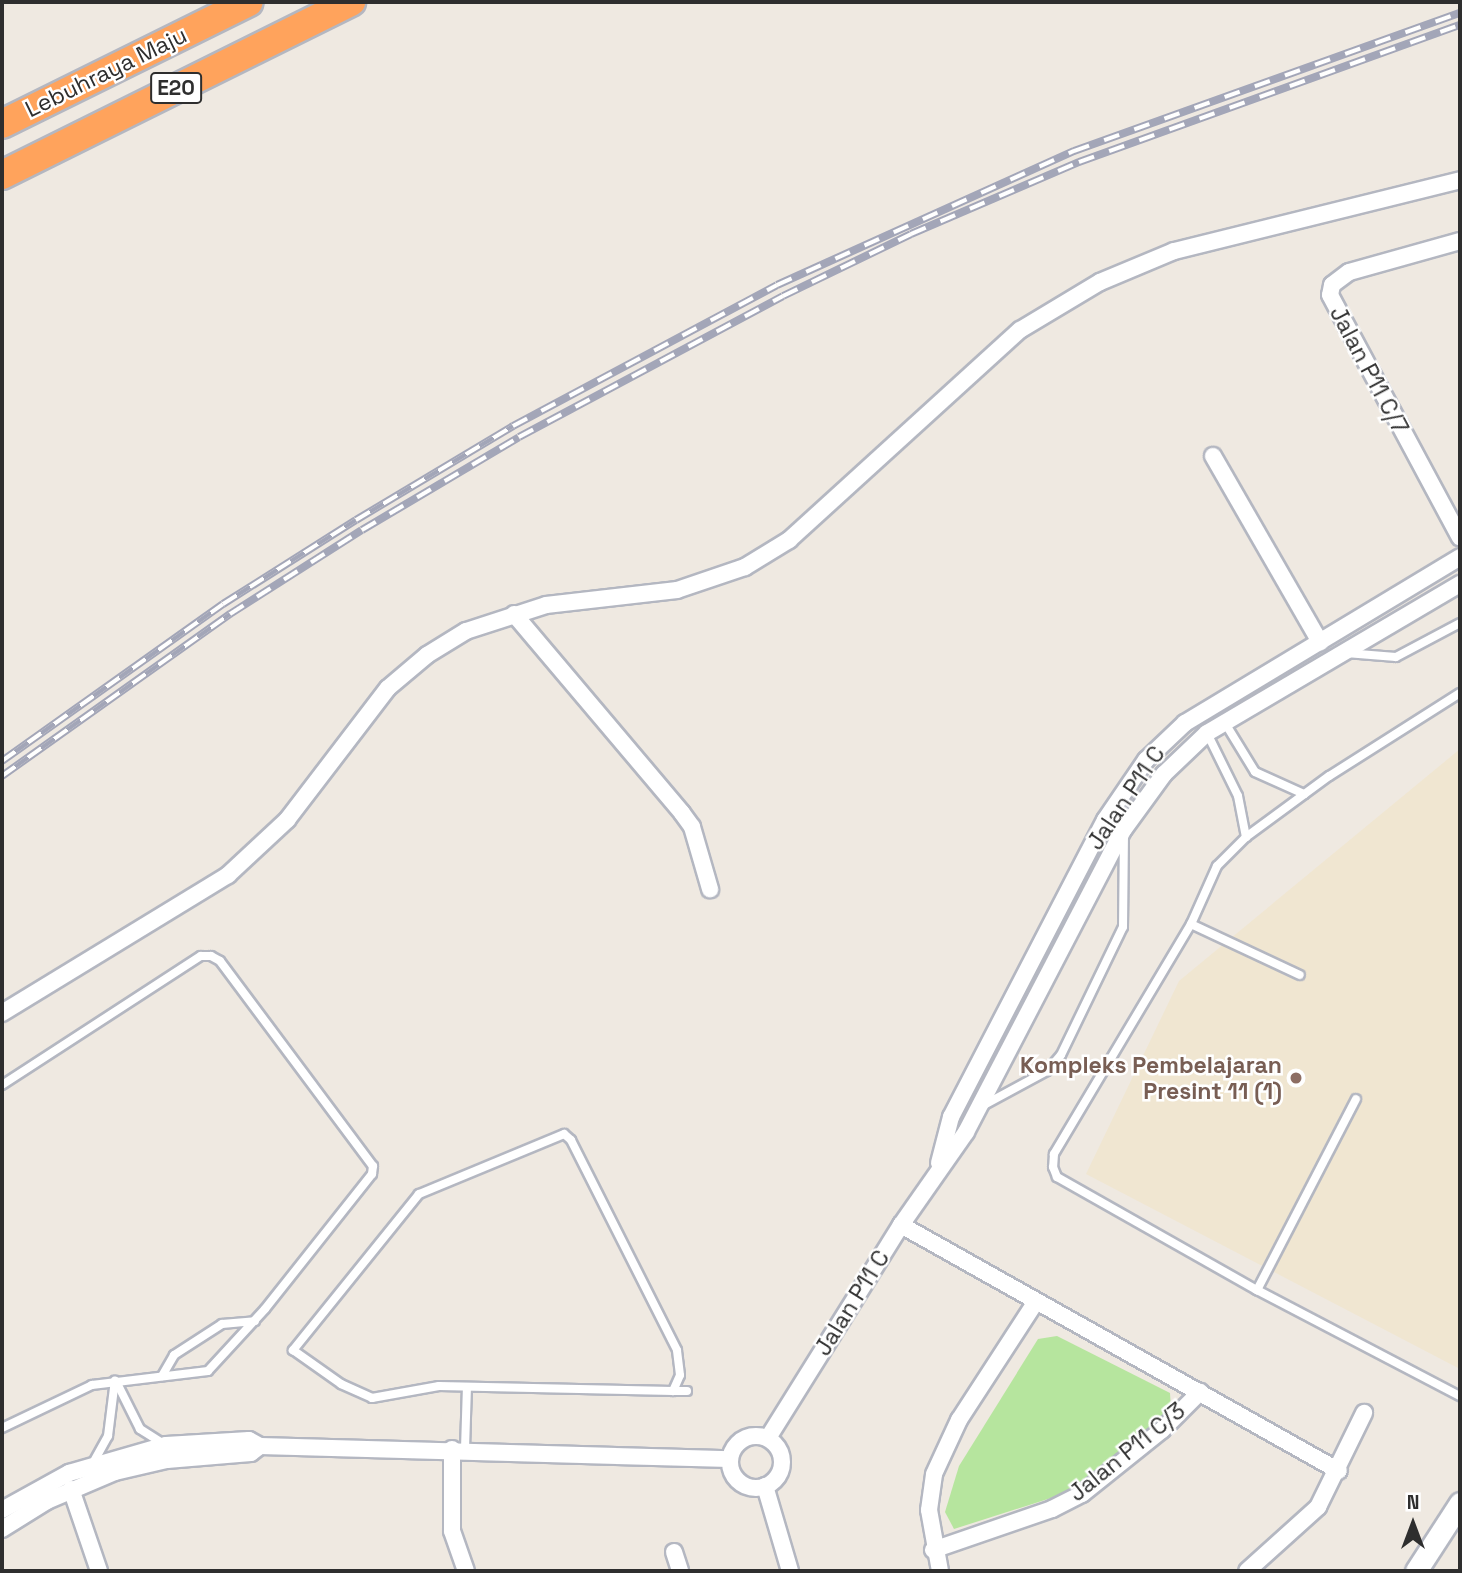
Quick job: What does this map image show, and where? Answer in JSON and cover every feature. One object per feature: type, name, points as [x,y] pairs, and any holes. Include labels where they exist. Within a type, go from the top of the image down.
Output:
[{"type":"highway","name":"Lebuhraya Maju","points":[[2,124],[248,2]]},
{"type":"highway","name":"Lebuhraya Maju","points":[[2,175],[351,2]]},
{"type":"main road","points":[[1416,1571],[1460,1503]]},
{"type":"street","points":[[2,1013],[228,875],[287,820],[388,688],[427,655],[466,631],[546,605],[677,590],[769,555],[1020,330],[1100,282],[1174,251],[1460,180]]},
{"type":"street","name":"Jalan P11 C/7","points":[[1460,241],[1349,272],[1339,277],[1330,295],[1460,537]]},
{"type":"street","points":[[1213,456],[1320,642]]},
{"type":"street","name":"Jalan P11 C","points":[[937,1169],[957,1106],[1105,820],[1146,760],[1185,723],[1460,557]]},
{"type":"street","name":"Jalan P11 C","points":[[768,1438],[901,1225],[979,1107],[1124,829],[1164,774],[1208,733],[1460,584]]},
{"type":"street","points":[[514,614],[692,827],[710,889]]},
{"type":"street","points":[[901,1225],[1035,1303],[1339,1471]]},
{"type":"street","points":[[940,1571],[933,1550],[929,1510],[934,1474],[959,1420],[1035,1303]]},
{"type":"street","name":"Jalan P11 C/3","points":[[933,1550],[1052,1509],[1082,1494],[1162,1430],[1200,1392]]},
{"type":"street","points":[[1247,1571],[1318,1507],[1339,1471],[1364,1413]]},
{"type":"street","points":[[768,1438],[779,1448],[783,1464],[776,1479],[765,1486],[754,1488],[739,1481],[730,1459],[743,1439],[768,1438]]},
{"type":"street","points":[[2,1510],[39,1487],[91,1465],[166,1445],[249,1440],[260,1446],[459,1449],[730,1459]]},
{"type":"street","points":[[2,1529],[71,1489],[167,1460],[251,1453],[260,1446]]},
{"type":"street","points":[[459,1449],[452,1531],[466,1571]]},
{"type":"street","points":[[765,1486],[790,1571]]},
{"type":"street","points":[[71,1489],[99,1571]]},
{"type":"street","points":[[674,1552],[680,1571]]},
{"type":"lane","points":[[1345,653],[1395,657],[1460,623]]},
{"type":"lane","points":[[1460,693],[1304,794],[1246,837],[1217,866],[1191,924],[1054,1154],[1053,1167],[1057,1177],[1257,1290],[1460,1396]]},
{"type":"lane","points":[[1225,723],[1255,772],[1304,794]]},
{"type":"lane","points":[[1208,733],[1238,796],[1246,837]]},
{"type":"lane","points":[[979,1107],[1047,1071],[1061,1055],[1123,927],[1124,829]]},
{"type":"lane","points":[[1191,924],[1300,975]]},
{"type":"lane","points":[[2,1085],[201,956],[220,961],[373,1166],[372,1174],[255,1321],[208,1371],[116,1380],[68,1394],[2,1428]]},
{"type":"lane","points":[[1257,1290],[1356,1099]]},
{"type":"lane","points":[[673,1391],[680,1375],[677,1350],[571,1140],[564,1134],[419,1194],[293,1350],[361,1396],[467,1387],[673,1391],[687,1391]]},
{"type":"lane","points":[[162,1376],[174,1355],[222,1324],[255,1321]]},
{"type":"lane","points":[[116,1380],[140,1429],[166,1445]]},
{"type":"lane","points":[[91,1465],[108,1436],[116,1380]]},
{"type":"lane","points":[[459,1449],[467,1387]]},
{"type":"shaded area","name":"Kompleks Pembelajaran Presint 11 (1)","points":[[1460,749],[1460,1369],[1086,1174],[1179,981]]},
{"type":"green space","points":[[1057,1336],[1170,1393],[1171,1409],[1076,1490],[954,1529],[945,1512],[959,1466],[1038,1339]]},
{"type":"railway","points":[[2,761],[223,604],[356,520],[513,426],[777,285],[1074,151],[1460,13]]},
{"type":"railway","points":[[2,776],[230,614],[362,530],[519,437],[783,296],[911,234],[1079,162],[1460,25]]},
{"type":"place","name":"Kompleks Pembelajaran Presint 11 (1)","points":[[1296,1078]]}]
